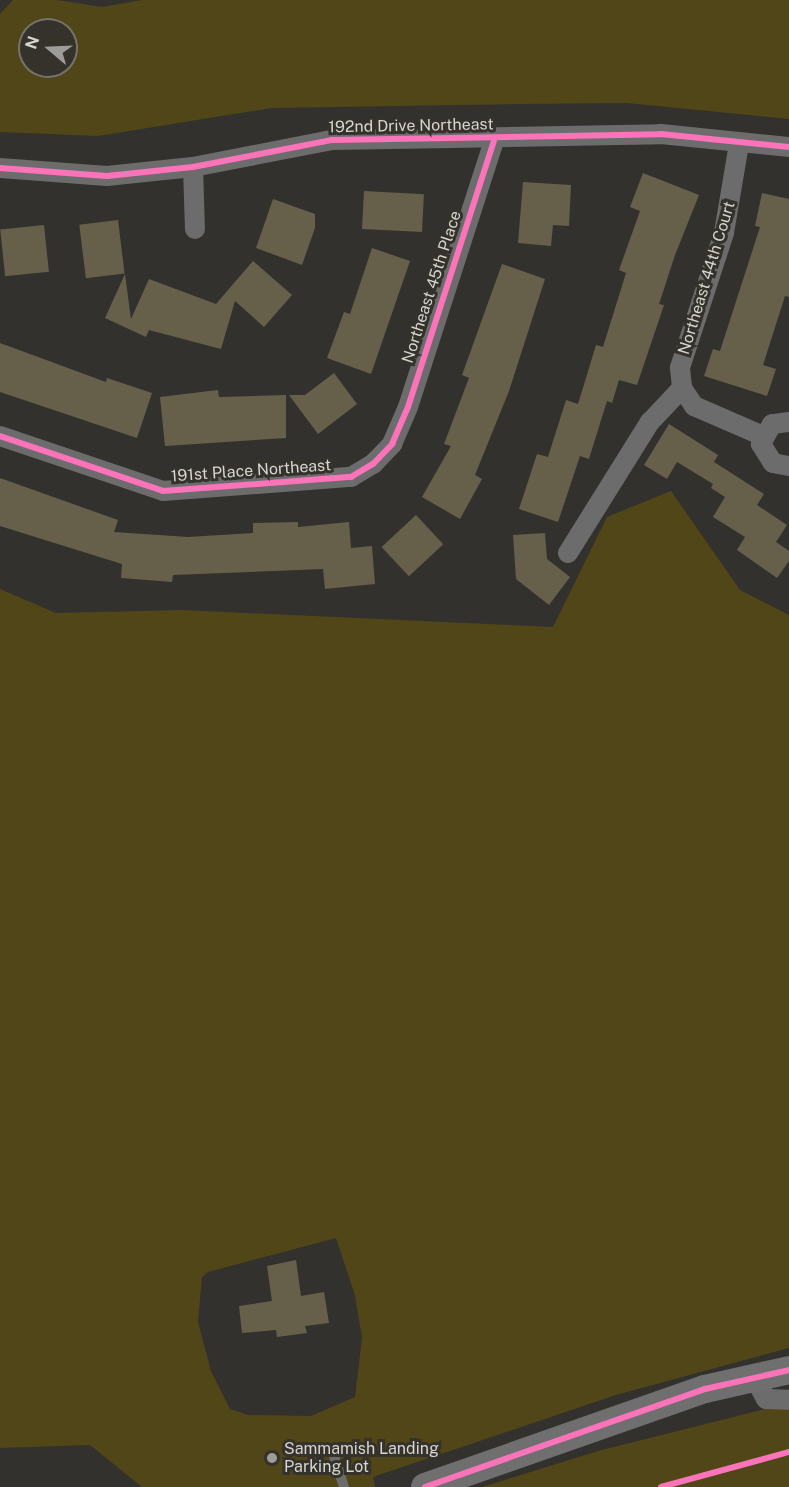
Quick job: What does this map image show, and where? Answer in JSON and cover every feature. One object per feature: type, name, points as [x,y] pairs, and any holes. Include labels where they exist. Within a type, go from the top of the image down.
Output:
[{"type":"main road","points":[[425,1487],[705,1389],[789,1370]]},
{"type":"street","name":"192nd Drive Northeast","points":[[0,168],[107,176],[193,167],[332,140],[661,134],[739,144],[789,147]]},
{"type":"street","name":"Northeast 45th Place","points":[[392,444],[408,407],[495,138]]},
{"type":"street","name":"Northeast 44th Court","points":[[682,387],[680,368],[724,233],[739,144]]},
{"type":"street","points":[[193,167],[195,230]]},
{"type":"street","points":[[568,553],[650,422],[682,387],[694,406],[763,436]]},
{"type":"street","points":[[789,422],[772,424],[763,436],[767,459],[789,466]]},
{"type":"street","name":"191st Place Northeast","points":[[0,436],[163,491],[351,477],[373,464],[392,444]]},
{"type":"street","points":[[754,1377],[766,1399],[789,1400]]},
{"type":"lane","points":[[332,1450],[344,1487]]},
{"type":"shaded area","points":[[13,0],[57,0],[102,7],[142,0],[789,0],[789,119],[627,103],[272,108],[98,136],[0,132],[0,14]]},
{"type":"shaded area","points":[[671,491],[740,590],[789,615],[789,1348],[616,1395],[373,1477],[375,1487],[142,1487],[90,1445],[0,1448],[0,589],[56,613],[182,610],[553,627],[607,517]],"holes":[[[336,1238],[355,1295],[362,1338],[355,1397],[311,1416],[248,1415],[230,1409],[211,1371],[198,1322],[202,1277],[208,1272]]]},
{"type":"shaded area","points":[[789,1403],[789,1487],[482,1487],[598,1451]]},
{"type":"building","points":[[643,173],[699,195],[675,255],[659,304],[664,305],[637,385],[619,380],[612,403],[607,401],[589,459],[580,456],[558,522],[519,509],[537,454],[548,457],[566,400],[578,404],[596,345],[603,347],[626,273],[619,270],[640,211],[630,207]]},
{"type":"building","points":[[523,182],[571,185],[569,226],[553,225],[551,246],[518,243]]},
{"type":"building","points":[[364,191],[424,194],[422,232],[362,229]]},
{"type":"building","points":[[762,193],[789,199],[789,297],[785,296],[763,365],[776,369],[767,396],[704,376],[713,349],[720,351],[760,227],[755,226]]},
{"type":"building","points":[[273,199],[315,214],[315,228],[302,265],[256,248]]},
{"type":"building","points":[[118,220],[125,274],[86,278],[79,225]]},
{"type":"building","points":[[44,225],[49,272],[5,276],[0,230]]},
{"type":"building","points":[[372,248],[410,261],[371,374],[327,358],[344,312],[350,314]]},
{"type":"building","points":[[253,261],[292,295],[264,327],[235,301],[221,349],[149,330],[146,337],[105,318],[125,274],[131,319],[149,279],[216,304]]},
{"type":"building","points":[[502,264],[545,279],[509,391],[475,475],[482,479],[460,519],[422,497],[451,446],[444,444],[469,378],[462,375]]},
{"type":"building","points":[[0,343],[106,382],[107,378],[152,393],[137,438],[0,392]]},
{"type":"building","points":[[334,373],[357,404],[318,434],[289,395],[305,395]]},
{"type":"building","points":[[218,390],[219,397],[286,395],[286,438],[165,446],[160,397]]},
{"type":"building","points":[[669,424],[718,455],[714,462],[764,494],[757,505],[787,525],[776,542],[789,551],[789,561],[777,578],[737,550],[745,537],[713,517],[725,497],[711,488],[713,484],[677,462],[667,479],[644,465]]},
{"type":"building","points":[[0,478],[118,520],[114,532],[188,537],[253,533],[253,523],[298,522],[298,527],[349,522],[351,548],[372,546],[375,584],[325,589],[323,569],[173,575],[172,582],[121,578],[122,564],[0,526]]},
{"type":"building","points":[[416,515],[443,544],[409,576],[382,547]]},
{"type":"building","points":[[545,533],[547,559],[570,577],[549,605],[516,579],[513,535]]},
{"type":"building","points":[[296,1260],[301,1296],[324,1292],[329,1323],[305,1326],[307,1333],[277,1337],[276,1330],[242,1333],[239,1306],[272,1301],[267,1266]]},
{"type":"cycle path","points":[[0,168],[107,176],[193,167],[332,140],[661,134],[789,147]]},
{"type":"cycle path","points":[[0,436],[163,491],[351,477],[373,464],[392,444],[408,407],[495,138]]},
{"type":"cycle path","points":[[425,1487],[705,1389],[789,1370]]},
{"type":"cycle path","points":[[661,1487],[789,1452]]},
{"type":"place","name":"Sammamish Landing Parking Lot","points":[[272,1458]]}]
